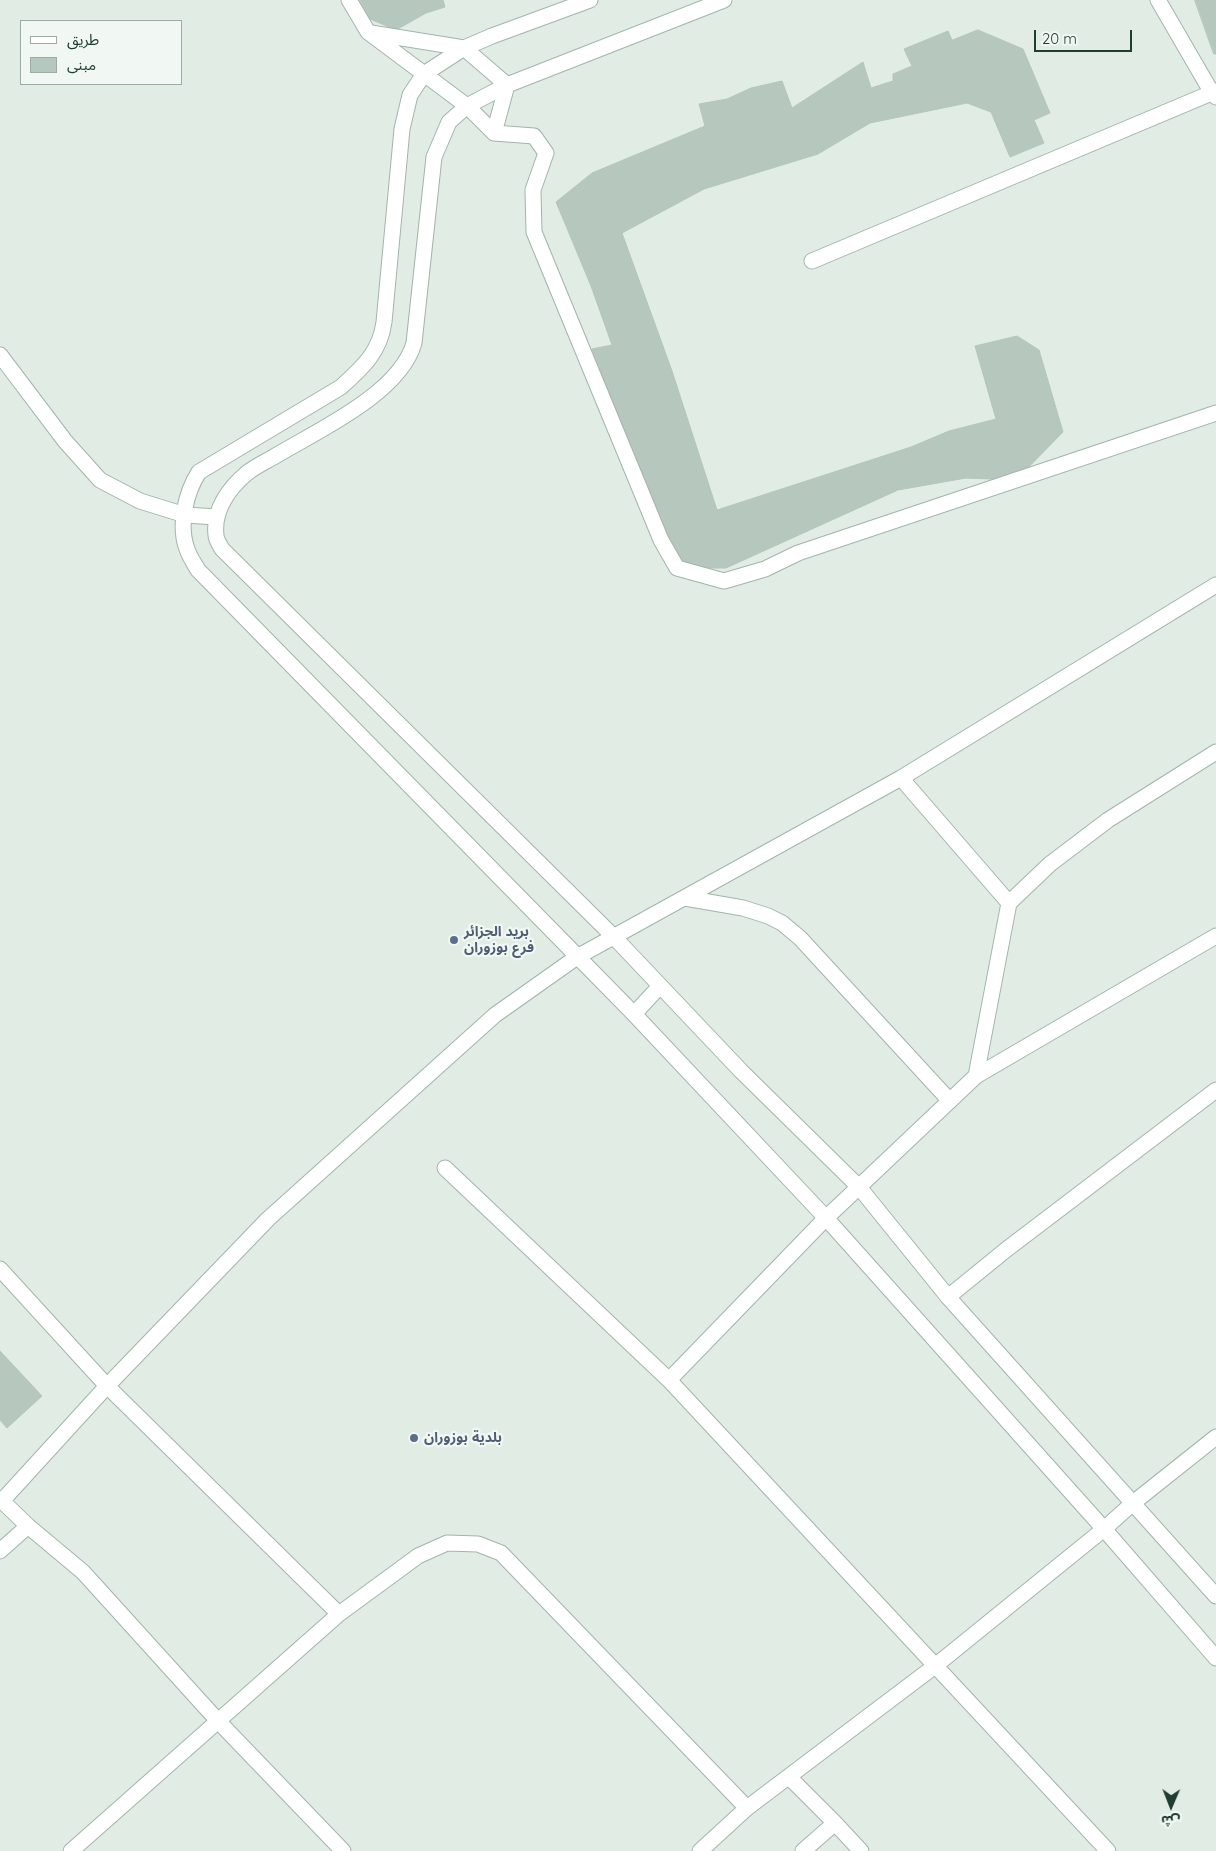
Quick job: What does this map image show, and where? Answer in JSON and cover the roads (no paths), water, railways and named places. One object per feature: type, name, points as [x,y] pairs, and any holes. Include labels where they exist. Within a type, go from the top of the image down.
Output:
[{"type":"street","points":[[349,0],[368,32],[468,106],[494,133],[534,136],[546,153],[534,190],[534,232],[661,540],[676,568],[724,581],[757,572],[798,553],[1216,413]]},
{"type":"street","points":[[590,0],[464,48],[424,74],[410,95],[402,129],[384,322],[382,336],[376,349],[358,372],[341,387],[199,472],[191,484],[185,515],[183,530],[186,548],[198,570],[634,1014],[826,1218],[1104,1529],[1216,1658]]},
{"type":"street","points":[[724,0],[507,85],[468,106],[449,122],[434,157],[414,343],[406,363],[388,384],[357,408],[248,472],[228,492],[221,504],[217,517],[216,536],[222,549],[614,937],[742,1071],[859,1187],[948,1297],[1216,1596]]},
{"type":"street","points":[[812,261],[1215,94],[1158,0]]},
{"type":"street","points":[[368,32],[464,48],[507,85]]},
{"type":"street","points":[[494,133],[507,85]]},
{"type":"street","points":[[0,355],[65,441],[100,480],[140,501],[185,515],[217,517]]},
{"type":"street","points":[[343,1851],[218,1721],[83,1572],[28,1526],[1,1500],[107,1386],[268,1219],[495,1015],[577,956],[901,778],[1216,585]]},
{"type":"street","points":[[976,1076],[1009,903],[1050,864],[1108,820],[1216,752]]},
{"type":"street","points":[[901,778],[1009,903]]},
{"type":"street","points":[[685,898],[743,908],[782,923],[800,938],[950,1101]]},
{"type":"street","points":[[669,1380],[826,1218],[976,1076],[1216,936]]},
{"type":"street","points":[[634,1014],[660,986]]},
{"type":"street","points":[[948,1297],[1006,1249],[1216,1090]]},
{"type":"street","points":[[445,1168],[669,1380],[1108,1851]]},
{"type":"street","points":[[0,1269],[107,1386],[340,1614]]},
{"type":"street","points":[[700,1851],[747,1808],[935,1666],[1216,1437]]},
{"type":"street","points":[[0,1551],[28,1526]]},
{"type":"street","points":[[71,1851],[340,1614],[418,1556],[447,1543],[478,1544],[501,1554],[747,1808]]},
{"type":"street","points":[[789,1777],[861,1851]]},
{"type":"street","points":[[803,1851],[835,1823]]},
{"type":"place","name":"بريد الجزائر فرع بوزوران","points":[[454,940]]},
{"type":"place","name":"بلدية بوزوران","points":[[414,1438]]}]
